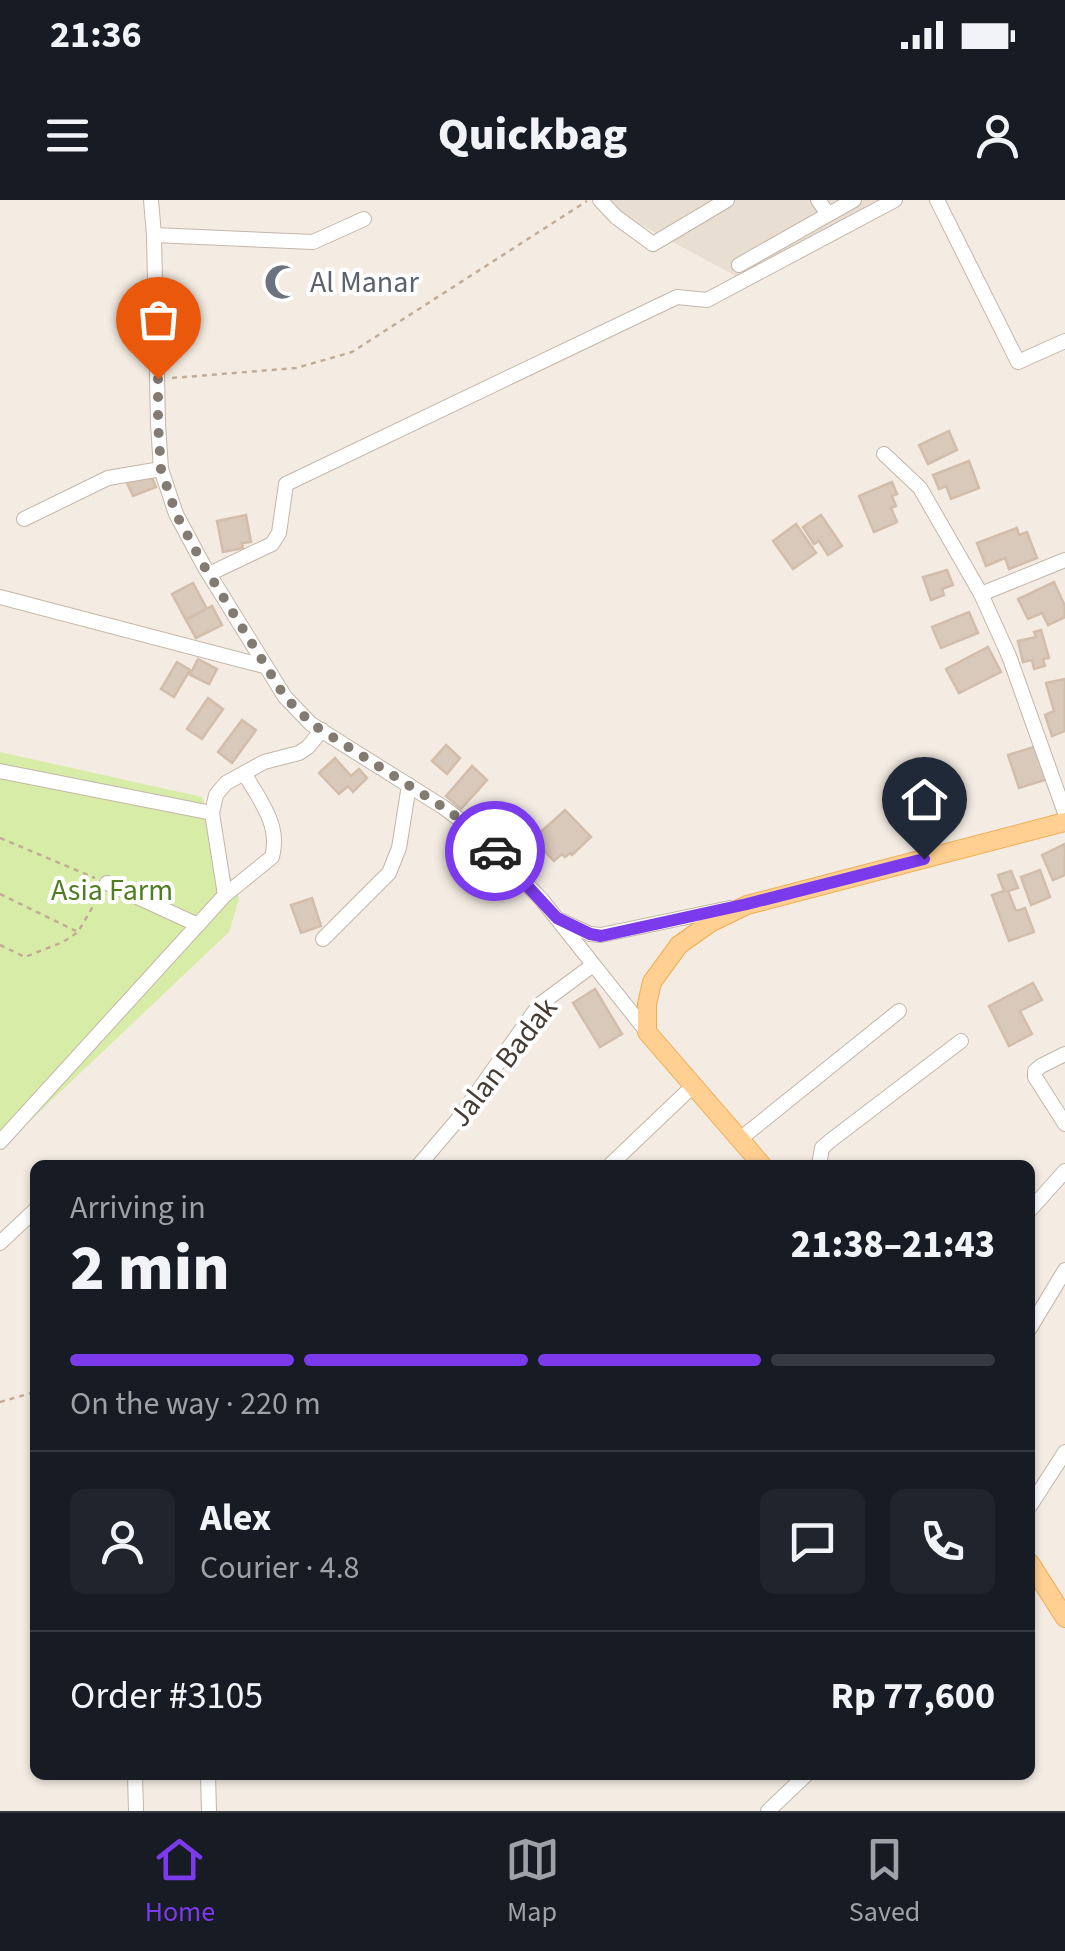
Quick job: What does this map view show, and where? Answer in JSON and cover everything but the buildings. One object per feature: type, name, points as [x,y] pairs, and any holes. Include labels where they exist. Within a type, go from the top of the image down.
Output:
[{"type":"main road","points":[[758,1160],[647,1032],[652,982],[679,946],[710,923],[747,904],[1065,822]]},
{"type":"main road","points":[[1035,1571],[1065,1618]]},
{"type":"street","points":[[151,200],[161,469],[176,514],[209,574],[285,697],[312,724],[475,830],[557,918],[647,1032]]},
{"type":"street","points":[[600,200],[616,218],[653,244],[727,200]]},
{"type":"street","points":[[818,200],[828,214]]},
{"type":"street","points":[[739,265],[854,200]]},
{"type":"street","points":[[209,574],[272,544],[280,533],[286,484],[677,297],[707,300],[895,200]]},
{"type":"street","points":[[937,200],[1018,362],[1065,341]]},
{"type":"street","points":[[154,235],[313,242],[364,219]]},
{"type":"street","points":[[884,454],[920,488],[982,594],[1021,688],[1065,812]]},
{"type":"street","points":[[24,519],[108,478],[161,469]]},
{"type":"street","points":[[982,594],[1065,560]]},
{"type":"street","points":[[0,597],[264,666]]},
{"type":"street","points":[[225,895],[212,813],[216,795],[226,784],[264,762],[308,748],[322,730]]},
{"type":"street","points":[[0,771],[212,813]]},
{"type":"street","points":[[0,1142],[225,895],[272,857],[272,822],[244,773]]},
{"type":"street","points":[[323,939],[389,873],[399,848],[409,785]]},
{"type":"street","points":[[107,883],[198,925]]},
{"type":"street","points":[[557,918],[601,936],[747,904]]},
{"type":"street","name":"Jalan Badak","points":[[423,1160],[459,1118],[539,1005],[593,965]]},
{"type":"street","points":[[740,1139],[899,1012]]},
{"type":"street","points":[[820,1160],[822,1148],[830,1141],[960,1041]]},
{"type":"street","points":[[1065,1054],[1041,1066],[1035,1077],[1065,1124]]},
{"type":"street","points":[[615,1160],[694,1085]]},
{"type":"street","points":[[1035,1204],[1065,1171]]},
{"type":"street","points":[[0,1243],[30,1215]]},
{"type":"street","points":[[1035,1320],[1065,1270]]},
{"type":"street","points":[[1035,1498],[1065,1452]]},
{"type":"street","points":[[135,1780],[136,1811]]},
{"type":"street","points":[[208,1780],[208,1811]]},
{"type":"street","points":[[773,1809],[801,1780]]},
{"type":"path","points":[[158,379],[296,368],[352,352],[588,200]]},
{"type":"path","points":[[0,838],[107,883],[78,932],[63,942],[25,957],[0,944]]},
{"type":"path","points":[[0,894],[78,932]]},
{"type":"path","points":[[0,1402],[30,1393]]},
{"type":"shaded area","points":[[595,200],[880,200],[745,281]]},
{"type":"green space","name":"Asia Farm","points":[[0,752],[202,797],[239,899],[229,932],[0,1149]]},
{"type":"way so far","points":[[158,379],[161,469],[176,514],[285,697],[312,724],[443,807],[475,830],[495,851]]},
{"type":"place","name":"Al Manar","points":[[282,282]]},
{"type":"route","points":[[495,851],[557,918],[601,936],[924,859]]}]
